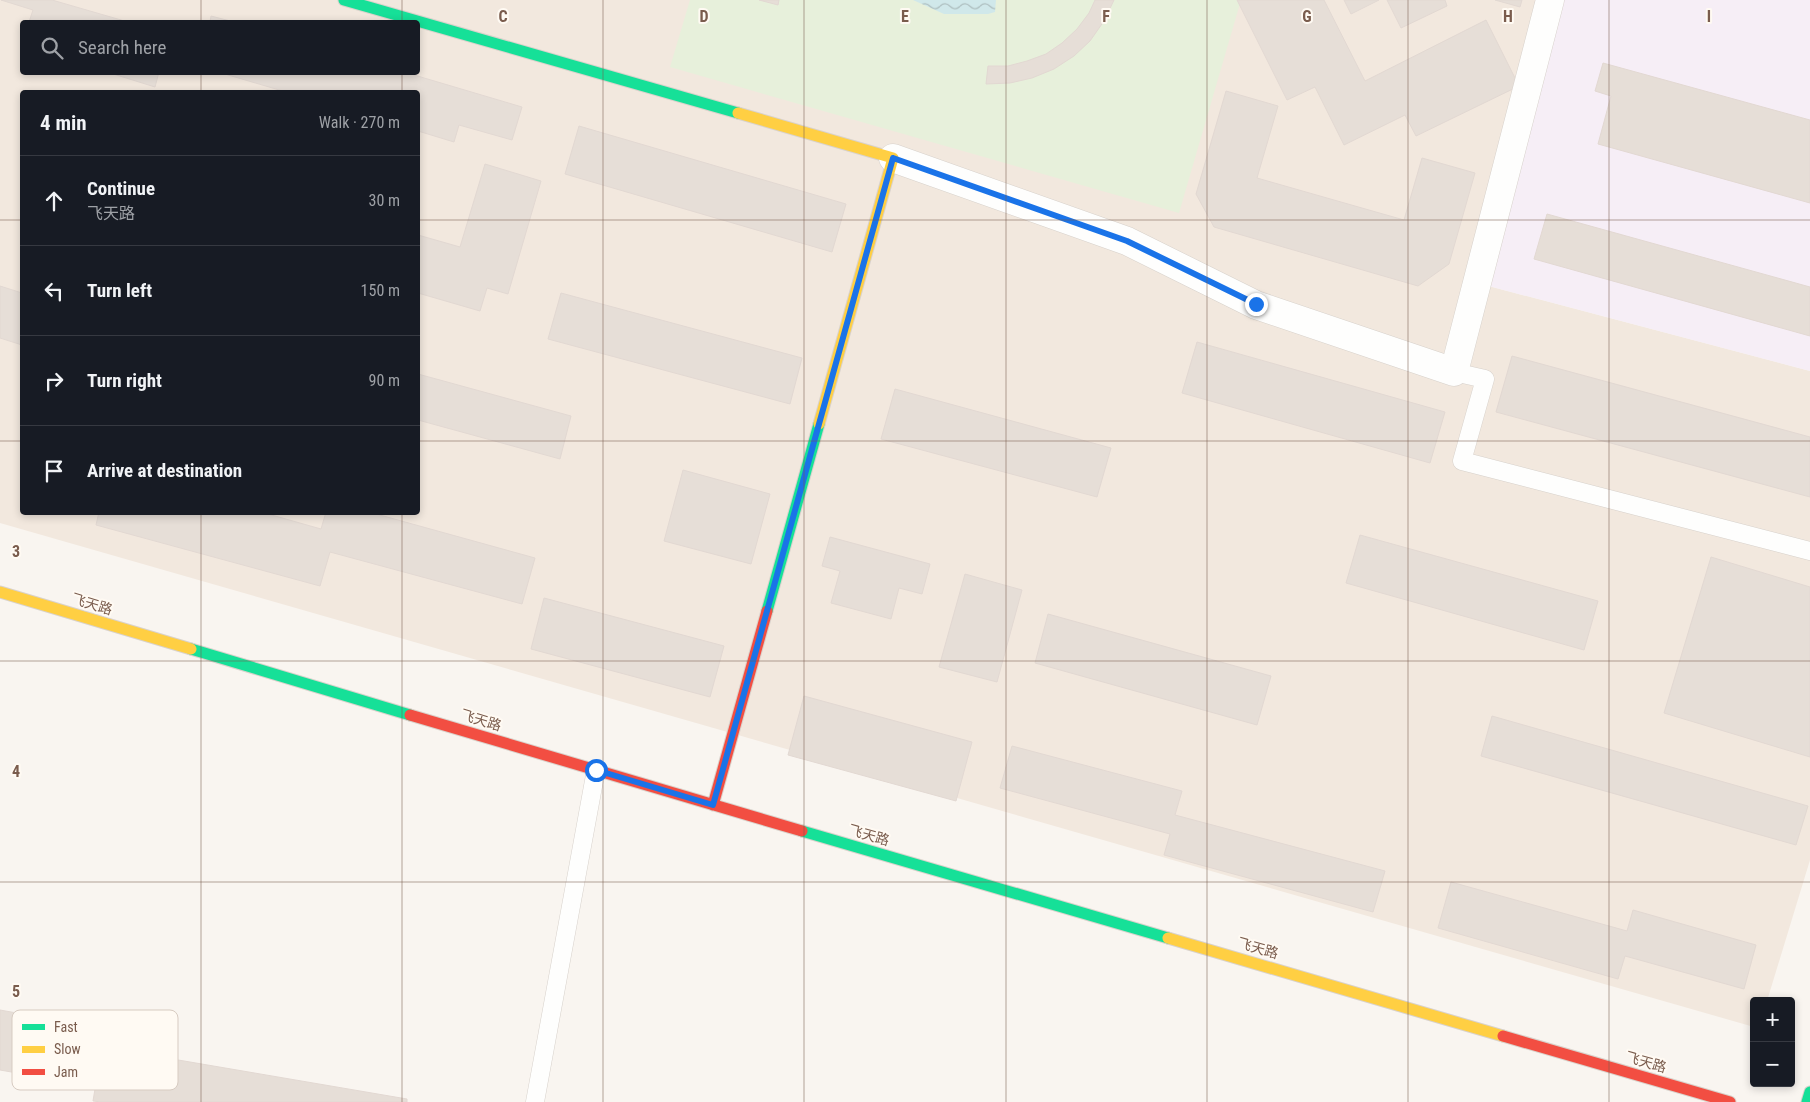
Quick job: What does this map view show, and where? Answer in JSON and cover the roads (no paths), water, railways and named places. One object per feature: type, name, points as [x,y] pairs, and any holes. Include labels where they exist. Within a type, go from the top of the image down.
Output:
[{"type":"street","points":[[344,0],[413,20]]},
{"type":"street","points":[[420,22],[893,158],[1127,241],[1256,304],[1454,372],[1550,0]]},
{"type":"street","points":[[713,805],[893,158]]},
{"type":"street","name":"飞天路","points":[[0,592],[713,805],[1730,1102]]},
{"type":"street","points":[[1807,1102],[1810,1092]]},
{"type":"lane","points":[[1454,372],[1485,378],[1462,461],[1810,550]]},
{"type":"lane","points":[[535,1102],[596,770]]},
{"type":"water","points":[[913,0],[996,0],[995,12],[988,14],[944,14]]}]
